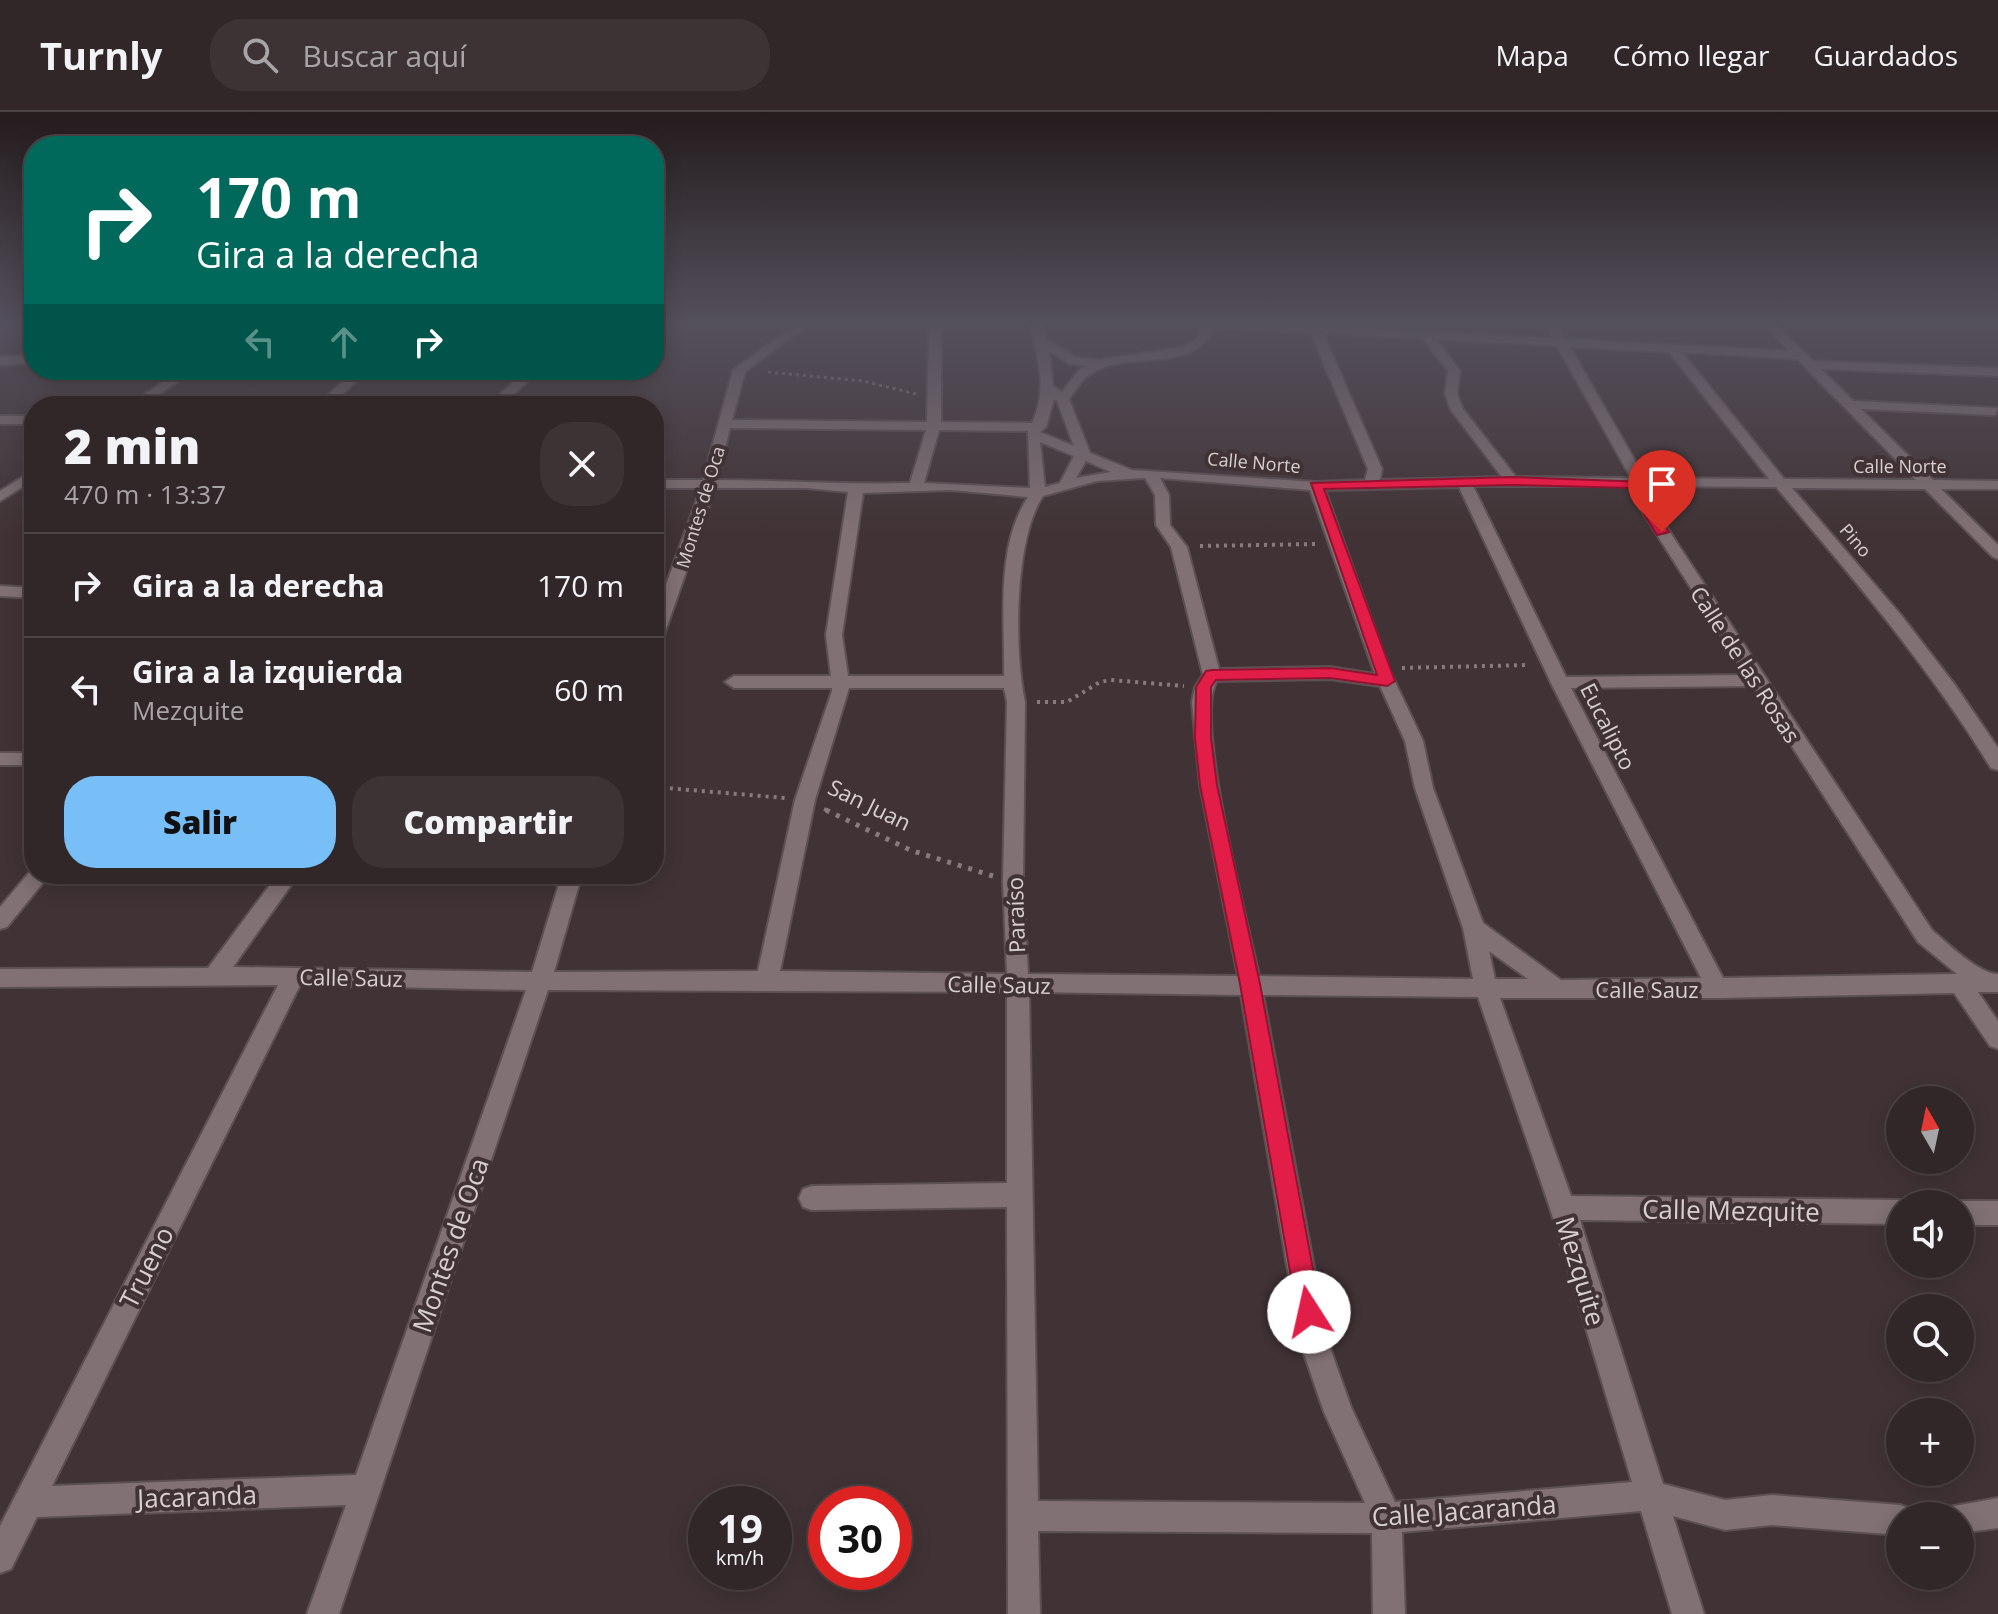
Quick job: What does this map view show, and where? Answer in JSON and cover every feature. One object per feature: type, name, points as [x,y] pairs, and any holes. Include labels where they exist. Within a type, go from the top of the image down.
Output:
[{"type":"street","name":"Montes de Oca","points":[[664,613],[709,485],[733,394]]},
{"type":"street","points":[[916,486],[934,425],[933,394]]},
{"type":"street","points":[[1038,493],[1036,431],[1048,402],[1047,394]]},
{"type":"street","points":[[1056,394],[1063,399],[1083,453],[1066,484]]},
{"type":"street","points":[[1063,399],[1067,394]]},
{"type":"street","points":[[1352,394],[1375,469],[1372,483]]},
{"type":"street","points":[[1451,394],[1457,410],[1512,481]]},
{"type":"street","name":"Calle de las Rosas","points":[[1589,394],[1642,485],[1640,492],[1647,508],[1925,936]]},
{"type":"street","name":"Pino","points":[[1709,394],[1897,621],[1969,716],[1998,763]]},
{"type":"street","points":[[1837,394],[1998,554]]},
{"type":"street","points":[[1848,405],[1995,411]]},
{"type":"street","points":[[0,420],[24,420]]},
{"type":"street","points":[[725,424],[934,425],[1036,431],[1083,453],[1139,473],[1162,495],[1163,525],[1179,547],[1208,681],[1203,738],[1209,785],[1250,984],[1314,1342],[1338,1412],[1387,1518],[1389,1614]]},
{"type":"street","name":"Calle Norte","points":[[664,484],[807,484],[856,489],[916,486],[1038,493],[1066,484],[1139,473],[1316,486],[1512,481],[1642,485],[1998,485]]},
{"type":"street","points":[[0,497],[24,481]]},
{"type":"street","name":"Eucalipto","points":[[1464,482],[1560,683],[1718,989]]},
{"type":"street","name":"Mezquite","points":[[1316,486],[1384,675],[1414,741],[1424,788],[1474,928],[1486,988],[1563,1208],[1688,1614]]},
{"type":"street","points":[[767,980],[805,800],[836,713],[840,679],[834,635],[856,489]]},
{"type":"street","name":"Paraíso","points":[[1024,1614],[1018,985],[1013,882],[1016,702],[1012,682],[1019,528],[1029,502],[1038,493]]},
{"type":"street","points":[[0,591],[24,592]]},
{"type":"street","points":[[1208,681],[1330,673],[1384,675]]},
{"type":"street","points":[[734,682],[840,679],[1012,682]]},
{"type":"street","points":[[1560,683],[1756,680]]},
{"type":"street","points":[[0,759],[24,759]]},
{"type":"street","points":[[0,921],[31,884]]},
{"type":"street","points":[[214,976],[281,884]]},
{"type":"street","name":"Montes de Oca","points":[[323,1614],[540,981],[569,884]]},
{"type":"street","points":[[1474,928],[1557,989]]},
{"type":"street","points":[[1920,983],[1931,964],[1925,936]]},
{"type":"street","points":[[1925,936],[1954,961],[1992,983]]},
{"type":"street","name":"Calle Sauz","points":[[0,978],[294,976],[540,981],[767,980],[1557,989],[1992,983]]},
{"type":"street","name":"Trueno","points":[[0,1558],[294,976]]},
{"type":"street","points":[[1959,983],[1998,1039]]},
{"type":"street","points":[[812,1198],[1018,1195]]},
{"type":"street","name":"Calle Mezquite","points":[[1563,1208],[1886,1212]]},
{"type":"street","points":[[1974,1213],[1998,1213]]},
{"type":"street","name":"Jacaranda","points":[[27,1502],[367,1489]]},
{"type":"street","name":"Calle Jacaranda","points":[[1025,1516],[1387,1518],[1649,1495],[1725,1515],[1772,1510],[1886,1519]]},
{"type":"street","points":[[1974,1516],[1998,1513]]},
{"type":"path","points":[[911,394],[933,400]]},
{"type":"path","points":[[1179,547],[1336,544]]},
{"type":"path","points":[[1384,675],[1551,664]]},
{"type":"path","points":[[1016,702],[1067,702],[1100,682],[1111,680],[1208,681]]},
{"type":"path","name":"San Juan","points":[[664,788],[805,800],[910,850],[1013,882]]},
{"type":"route","points":[[1309,1312],[1250,984],[1209,785],[1201,702],[1204,687],[1212,675],[1330,673],[1387,681],[1316,486],[1512,481],[1642,485],[1640,492],[1662,532]]}]
